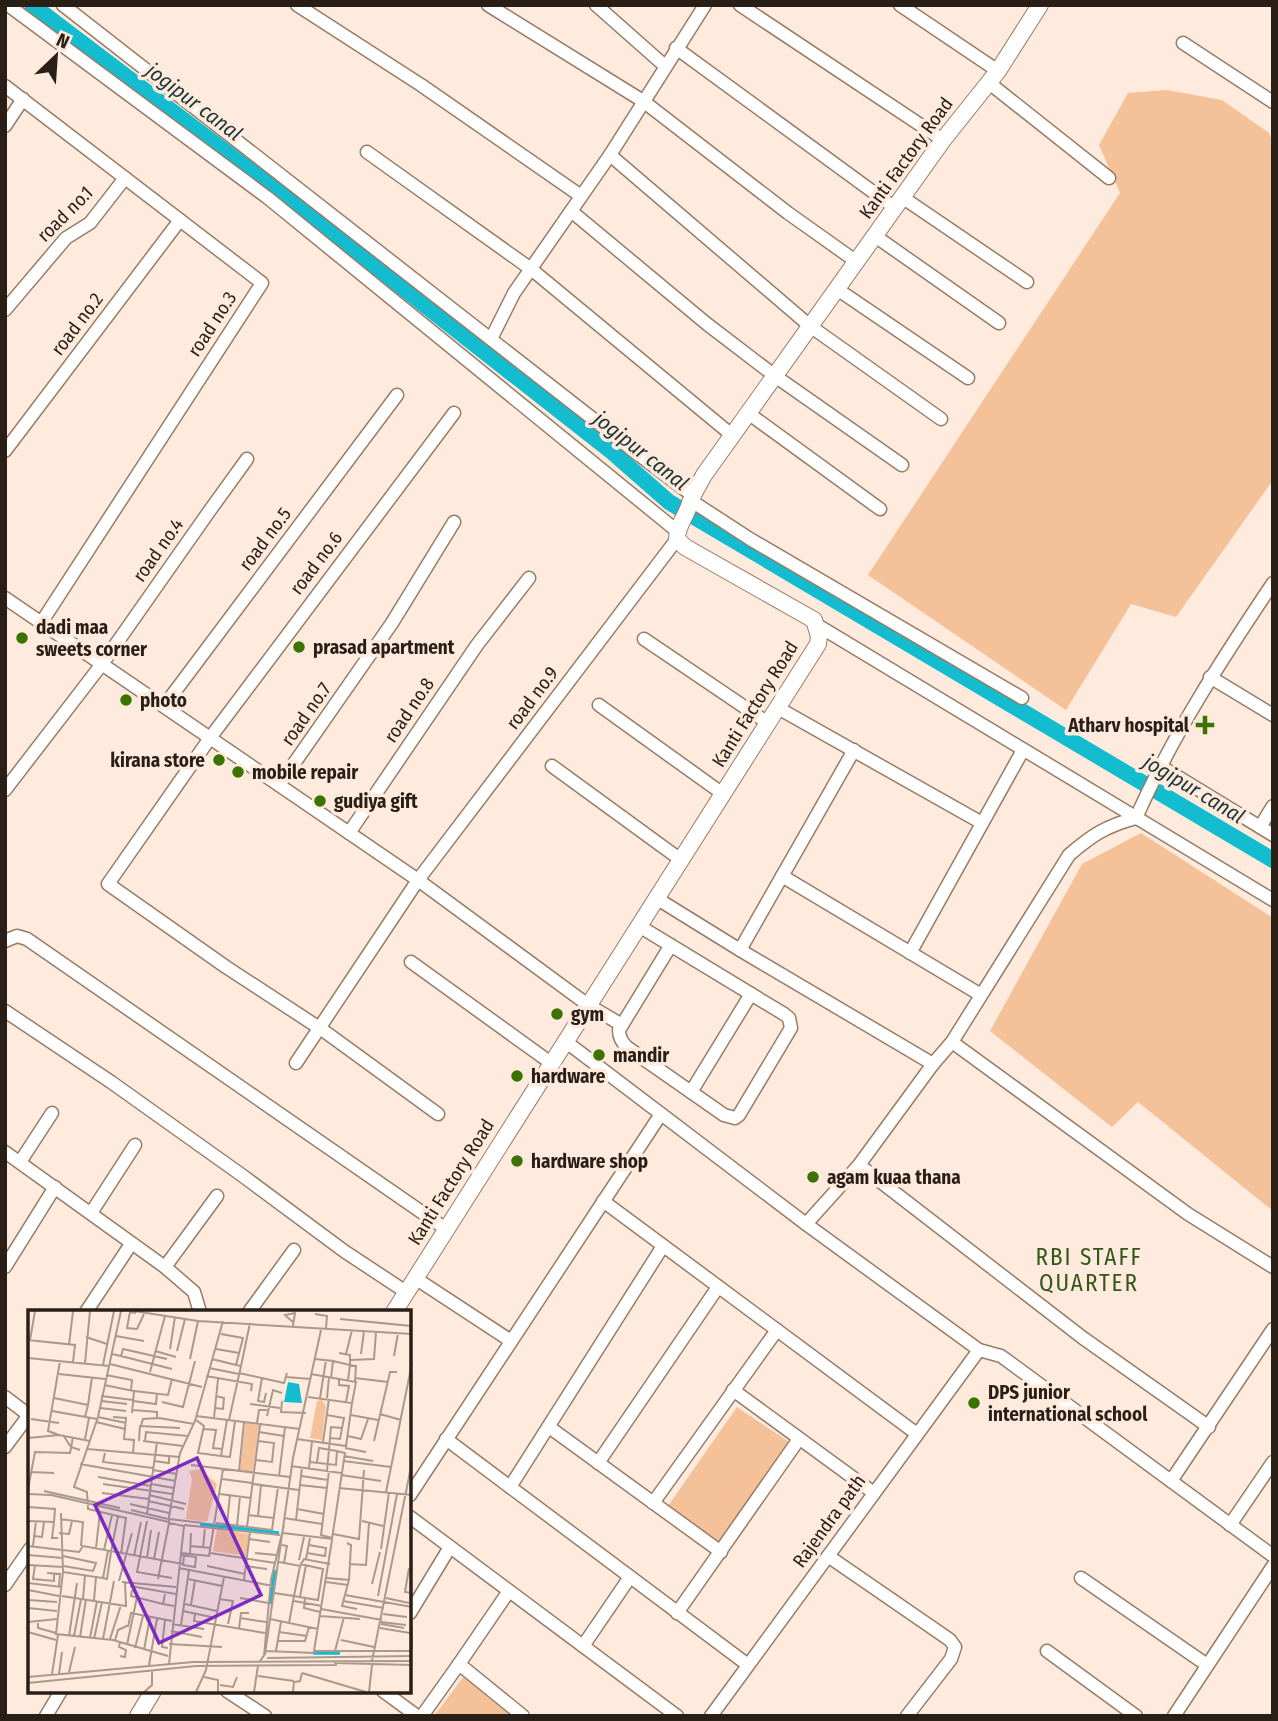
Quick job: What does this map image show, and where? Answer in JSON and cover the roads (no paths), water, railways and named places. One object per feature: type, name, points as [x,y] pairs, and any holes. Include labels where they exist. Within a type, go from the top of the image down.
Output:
[{"type":"street","points":[[8,5],[268,198],[678,531]]},
{"type":"street","points":[[62,5],[491,339],[690,500],[1023,698]]},
{"type":"street","points":[[297,5],[421,85],[581,197]]},
{"type":"street","points":[[488,5],[643,101],[856,262]]},
{"type":"street","points":[[597,5],[665,66]]},
{"type":"street","points":[[491,339],[514,293],[610,155],[705,5]]},
{"type":"street","points":[[740,5],[943,140]]},
{"type":"street","points":[[900,5],[993,76],[1109,178]]},
{"type":"street","name":"Kanti Factory Road","points":[[395,1310],[818,644],[819,636],[814,620],[685,547],[678,531],[690,500],[943,140],[993,76],[1040,5]]},
{"type":"street","points":[[1183,43],[1273,102]]},
{"type":"street","points":[[676,48],[898,203],[1027,282]]},
{"type":"street","name":"road no.3","points":[[5,86],[262,283],[41,623]]},
{"type":"street","points":[[5,125],[23,99]]},
{"type":"street","points":[[367,152],[531,268],[733,436]]},
{"type":"street","points":[[610,155],[810,327],[941,419]]},
{"type":"street","name":"road no.1","points":[[5,310],[66,238],[90,223],[125,178]]},
{"type":"street","points":[[571,211],[707,324],[775,376],[902,465]]},
{"type":"street","name":"road no.2","points":[[5,451],[180,220]]},
{"type":"street","points":[[875,236],[999,323]]},
{"type":"street","points":[[837,289],[968,378]]},
{"type":"street","name":"road no.5","points":[[164,706],[397,394]]},
{"type":"street","name":"road no.6","points":[[318,1028],[108,884],[210,738],[454,413]]},
{"type":"street","points":[[748,414],[880,509]]},
{"type":"street","name":"road no.4","points":[[5,790],[102,664],[247,459]]},
{"type":"street","name":"road no.7","points":[[279,785],[392,623],[454,522]]},
{"type":"street","name":"road no.9","points":[[296,1063],[418,880],[678,531]]},
{"type":"street","name":"road no.8","points":[[349,833],[477,645],[529,578]]},
{"type":"street","points":[[1136,818],[1157,772],[1210,677],[1273,583]]},
{"type":"street","points":[[5,598],[418,880],[588,1005],[622,1025]]},
{"type":"street","points":[[817,625],[1273,900]]},
{"type":"street","points":[[644,639],[768,723]]},
{"type":"street","points":[[1210,677],[1273,715]]},
{"type":"street","points":[[599,705],[723,794]]},
{"type":"street","points":[[778,708],[982,823]]},
{"type":"street","points":[[740,950],[854,750]]},
{"type":"street","points":[[910,953],[1023,750]]},
{"type":"street","points":[[552,766],[681,860]]},
{"type":"street","points":[[1157,772],[1273,835]]},
{"type":"street","points":[[1260,827],[1273,806]]},
{"type":"street","points":[[806,1224],[859,1165],[952,1042],[1069,855],[1089,837],[1112,824],[1136,818]]},
{"type":"street","points":[[782,876],[981,995]]},
{"type":"street","points":[[656,898],[933,1064]]},
{"type":"street","points":[[639,926],[671,945],[751,994],[785,1014],[791,1023],[791,1028],[735,1118],[730,1118],[628,1048],[619,1035],[622,1025],[671,945]]},
{"type":"street","points":[[5,941],[17,936],[27,939],[446,1229]]},
{"type":"street","points":[[411,962],[551,1063]]},
{"type":"street","points":[[691,1091],[751,994]]},
{"type":"street","points":[[5,1011],[111,1082],[344,1251],[511,1341]]},
{"type":"street","points":[[318,1028],[438,1114]]},
{"type":"street","points":[[565,1041],[806,1224],[979,1350],[1001,1356],[1273,1556]]},
{"type":"street","points":[[952,1042],[1188,1214],[1273,1267]]},
{"type":"street","points":[[20,1162],[52,1113]]},
{"type":"street","points":[[411,1493],[661,1114]]},
{"type":"street","points":[[91,1213],[135,1145]]},
{"type":"street","points":[[5,1152],[165,1267],[194,1292],[200,1310]]},
{"type":"street","points":[[859,1165],[1083,1338],[1209,1427]]},
{"type":"street","points":[[5,1266],[55,1187]]},
{"type":"street","points":[[165,1267],[217,1196]]},
{"type":"street","points":[[603,1201],[917,1434]]},
{"type":"street","points":[[87,1310],[131,1244]]},
{"type":"street","points":[[510,1487],[663,1246]]},
{"type":"street","points":[[250,1310],[294,1250]]},
{"type":"street","points":[[598,1463],[718,1287]]},
{"type":"street","points":[[1171,1481],[1273,1329]]},
{"type":"street","points":[[653,1503],[777,1330]]},
{"type":"street","points":[[1261,1347],[1273,1355]]},
{"type":"street","name":"Rajendra path","points":[[711,1716],[979,1350]]},
{"type":"street","points":[[733,1390],[874,1493]]},
{"type":"street","points":[[5,1397],[27,1413],[5,1447]]},
{"type":"street","points":[[549,1427],[721,1552]]},
{"type":"street","points":[[446,1439],[747,1665]]},
{"type":"street","points":[[677,1613],[799,1439]]},
{"type":"street","points":[[1230,1525],[1271,1469]]},
{"type":"street","points":[[411,1518],[677,1716]]},
{"type":"street","points":[[411,1611],[450,1547]]},
{"type":"street","points":[[5,1585],[28,1552]]},
{"type":"street","points":[[828,1556],[950,1640],[955,1647],[951,1659],[907,1716]]},
{"type":"street","points":[[1174,1716],[1273,1566]]},
{"type":"street","points":[[583,1646],[630,1577]]},
{"type":"street","points":[[1081,1578],[1207,1665]]},
{"type":"street","points":[[386,1693],[420,1716],[509,1591]]},
{"type":"street","points":[[1047,1651],[1136,1716]]},
{"type":"street","points":[[459,1664],[523,1716]]},
{"type":"street","points":[[49,1715],[60,1693]]},
{"type":"street","points":[[138,1716],[152,1693]]},
{"type":"street","points":[[230,1693],[265,1716]]},
{"type":"waterway","name":"jogipur canal","points":[[32,5],[329,230],[612,452],[669,502],[1273,860]]},
{"type":"place","name":"dadi maa sweets corner","points":[[22,638]]},
{"type":"place","name":"prasad apartment","points":[[299,647]]},
{"type":"place","name":"photo","points":[[126,700]]},
{"type":"place","name":"Atharv hospital","points":[[1205,725]]},
{"type":"place","name":"kirana store","points":[[219,760]]},
{"type":"place","name":"mobile repair","points":[[238,772]]},
{"type":"place","name":"gudiya gift","points":[[320,801]]},
{"type":"place","name":"gym","points":[[557,1014]]},
{"type":"place","name":"mandir","points":[[599,1055]]},
{"type":"place","name":"hardware","points":[[517,1076]]},
{"type":"place","name":"hardware shop","points":[[517,1161]]},
{"type":"place","name":"agam kuaa thana","points":[[813,1177]]},
{"type":"place","name":"DPS junior international school","points":[[974,1403]]},
{"type":"district","name":"RBI STAFF QUARTER","points":[[1089,1270]]}]
